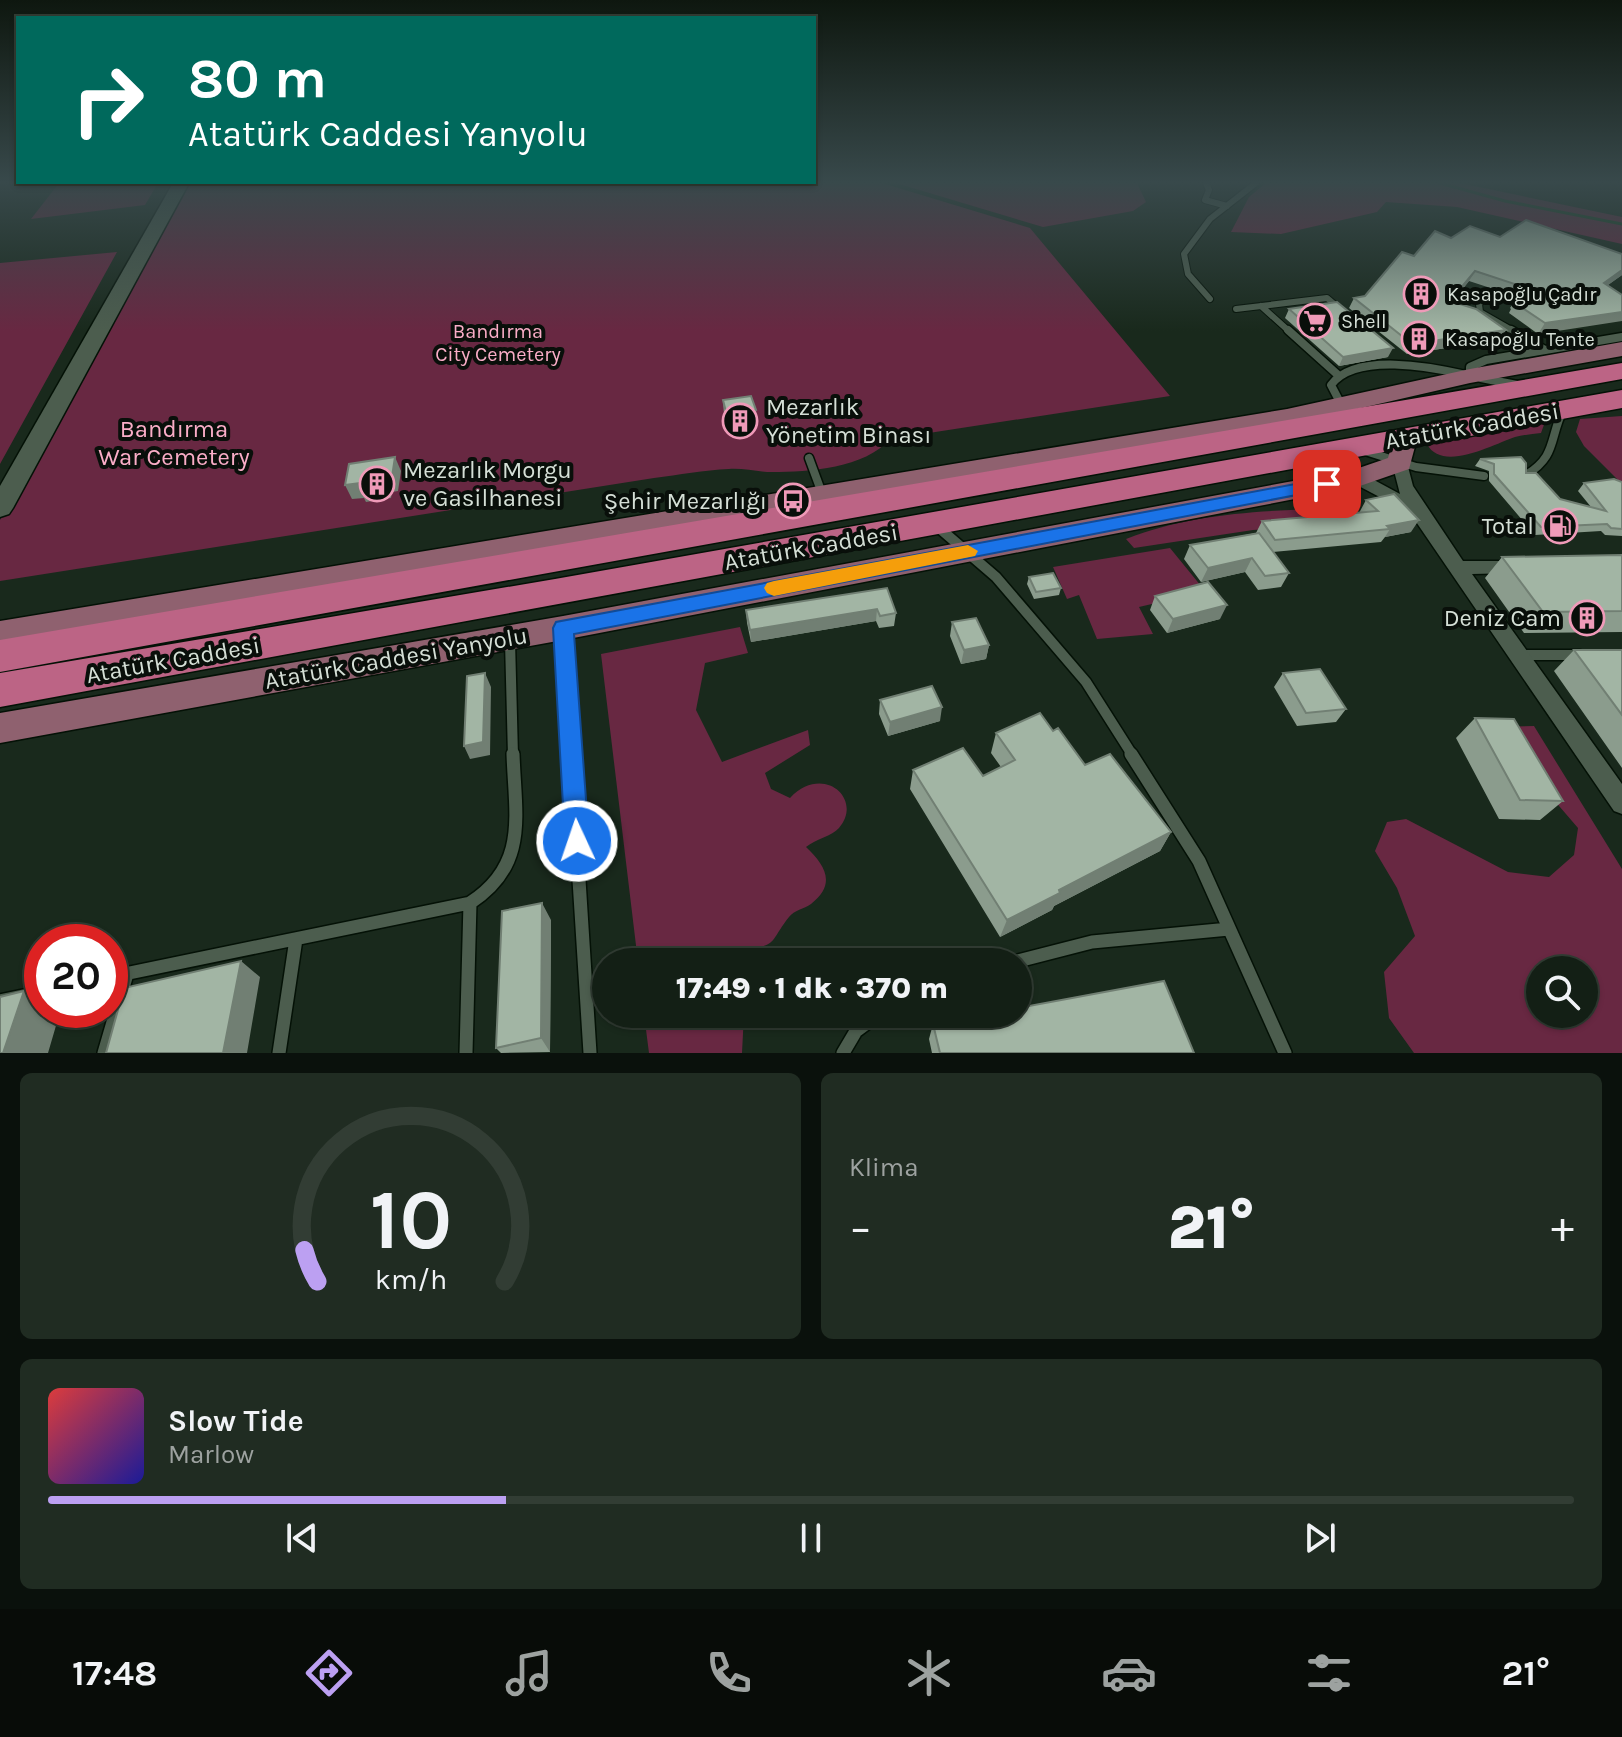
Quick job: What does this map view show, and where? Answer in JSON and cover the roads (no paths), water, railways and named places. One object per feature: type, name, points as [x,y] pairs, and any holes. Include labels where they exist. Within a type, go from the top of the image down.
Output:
[{"type":"highway","name":"Atatürk Caddesi","points":[[0,656],[1347,423],[1622,371]]},
{"type":"highway","name":"Atatürk Caddesi","points":[[1347,423],[1402,451],[1576,408],[1622,402]]},
{"type":"highway","name":"Atatürk Caddesi","points":[[0,690],[1303,457],[1347,423]]},
{"type":"main road","points":[[0,508],[154,232]]},
{"type":"main road","name":"Atatürk Caddesi","points":[[0,633],[1287,417],[1347,423],[1470,376],[1622,349]]},
{"type":"main road","name":"Atatürk Caddesi Yanyolu","points":[[0,728],[563,628],[1357,478],[1402,451]]},
{"type":"street","points":[[1402,451],[1404,486],[1419,513],[1622,803]]},
{"type":"street","points":[[1303,457],[1357,478],[1419,513]]},
{"type":"street","points":[[1459,568],[1533,566]]},
{"type":"lane","points":[[1201,232],[1184,249],[1183,262],[1210,299]]},
{"type":"lane","points":[[1489,293],[1479,304],[1480,312],[1543,349]]},
{"type":"lane","points":[[1236,309],[1327,298],[1349,317]]},
{"type":"lane","points":[[1261,306],[1338,375]]},
{"type":"lane","points":[[1470,376],[1470,367],[1477,363],[1622,337]]},
{"type":"lane","points":[[1393,353],[1405,362]]},
{"type":"lane","points":[[1347,423],[1331,385],[1338,375],[1405,362],[1528,388]]},
{"type":"lane","points":[[1526,475],[1544,462],[1576,408]]},
{"type":"lane","points":[[1402,451],[1484,476]]},
{"type":"lane","points":[[809,458],[823,496]]},
{"type":"lane","points":[[936,524],[996,577],[1086,682],[1199,861],[1285,1053]]},
{"type":"lane","points":[[563,628],[590,1053]]},
{"type":"lane","points":[[128,974],[470,903],[484,894],[503,875],[516,840],[510,637]]},
{"type":"lane","points":[[1520,655],[1593,654]]},
{"type":"lane","points":[[466,1053],[470,903]]},
{"type":"lane","points":[[1032,955],[1044,950],[1122,938],[1229,929]]},
{"type":"lane","points":[[279,1053],[296,939]]},
{"type":"lane","points":[[0,1001],[24,996]]},
{"type":"lane","points":[[104,1053],[111,1028]]},
{"type":"lane","points":[[843,1053],[860,1028]]},
{"type":"place","name":"Kasapoğlu Çadır","points":[[1421,294]]},
{"type":"place","name":"Shell","points":[[1315,321]]},
{"type":"place","name":"Kasapoğlu Tente","points":[[1419,339]]},
{"type":"place","name":"Mezarlık Yönetim Binası","points":[[740,421]]},
{"type":"place","name":"Mezarlık Morgu ve Gasilhanesi","points":[[377,484]]},
{"type":"place","name":"Şehir Mezarlığı","points":[[793,501]]},
{"type":"place","name":"Total","points":[[1560,526]]},
{"type":"place","name":"Deniz Cam","points":[[1587,618]]},
{"type":"park label","name":"Bandırma City Cemetery","points":[[498,342]]},
{"type":"park label","name":"Bandırma War Cemetery","points":[[174,443]]}]
